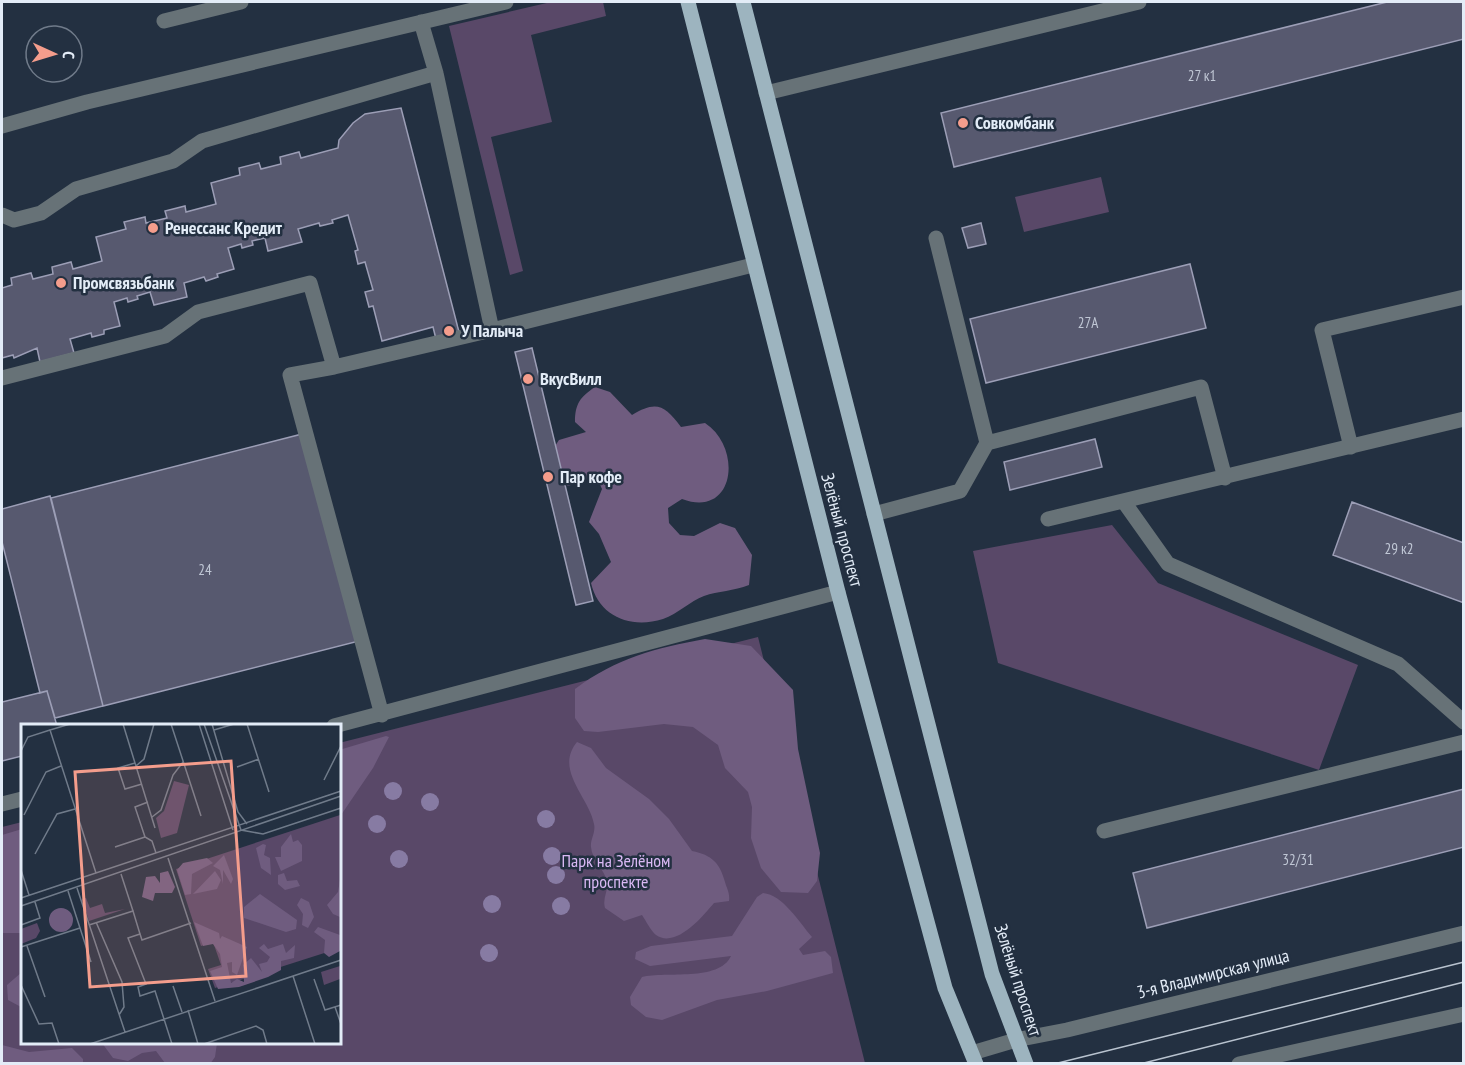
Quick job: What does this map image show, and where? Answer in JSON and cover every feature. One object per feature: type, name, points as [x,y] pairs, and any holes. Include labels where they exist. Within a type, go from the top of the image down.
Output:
[{"type":"main road","name":"Зелёный проспект","points":[[688,2],[753,265],[838,592],[945,988],[974,1058]]},
{"type":"main road","name":"Зелёный проспект","points":[[743,2],[992,974],[1026,1064]]},
{"type":"street","points":[[164,21],[241,2]]},
{"type":"street","points":[[2,126],[87,102],[506,2]]},
{"type":"street","points":[[766,93],[1139,2]]},
{"type":"street","points":[[421,22],[436,73],[492,330]]},
{"type":"street","points":[[2,215],[14,220],[40,213],[76,189],[173,161],[202,141],[436,73]]},
{"type":"street","points":[[874,514],[960,491],[987,443],[936,238]]},
{"type":"street","points":[[382,715],[290,375],[492,330],[753,265]]},
{"type":"street","points":[[2,378],[165,336],[198,312],[310,283],[334,367]]},
{"type":"street","points":[[1351,447],[1322,330],[1464,297]]},
{"type":"street","points":[[987,443],[1201,387],[1225,478]]},
{"type":"street","points":[[1048,519],[1464,419]]},
{"type":"street","points":[[1124,502],[1168,564],[1398,664],[1464,722]]},
{"type":"street","points":[[340,725],[838,592]]},
{"type":"street","points":[[1104,831],[1464,742]]},
{"type":"street","points":[[2,804],[21,799]]},
{"type":"street","name":"3-я Владимирская улица","points":[[974,1058],[1016,1040],[1464,933]]},
{"type":"street","points":[[1239,1064],[1464,1014]]},
{"type":"green space","points":[[551,2],[603,2],[606,16],[531,35],[552,122],[491,137],[523,271],[510,275],[449,26]]},
{"type":"green space","points":[[1101,177],[1109,212],[1024,232],[1015,197]]},
{"type":"green space","points":[[595,387],[610,392],[632,415],[648,407],[660,407],[670,414],[681,427],[705,423],[717,434],[725,448],[728,463],[728,478],[723,490],[713,499],[700,503],[682,499],[668,508],[669,523],[680,535],[694,536],[720,523],[735,528],[752,555],[749,585],[704,596],[668,617],[651,622],[618,618],[601,604],[591,583],[611,562],[599,534],[589,522],[602,489],[596,476],[568,486],[555,479],[551,452],[559,440],[586,432],[575,422],[576,410],[582,398]]},
{"type":"green space","points":[[1112,525],[1158,583],[1358,665],[1319,770],[998,663],[973,551]]},
{"type":"green space","name":"Парк на Зелёном проспекте","points":[[758,637],[865,1063],[2,1063],[2,827],[21,822],[21,1044],[340,1044],[340,743]]},
{"type":"green space","points":[[705,639],[751,646],[793,690],[798,749],[820,853],[817,881],[808,893],[781,892],[761,868],[751,838],[752,807],[748,792],[725,768],[718,745],[693,727],[664,724],[598,732],[584,731],[575,718],[575,689],[590,678],[637,656]]},
{"type":"green space","points":[[389,737],[373,768],[340,817],[340,750]]},
{"type":"green space","points":[[577,742],[591,748],[606,768],[649,799],[669,819],[692,851],[705,855],[718,865],[729,893],[729,901],[714,903],[688,929],[672,938],[656,935],[642,915],[624,921],[605,908],[607,881],[591,847],[594,824],[575,783],[569,763],[571,752]]},
{"type":"green space","points":[[21,829],[21,933],[2,933],[2,835]]},
{"type":"green space","points":[[763,893],[784,904],[812,937],[799,949],[803,955],[825,951],[831,957],[833,973],[767,991],[717,1000],[662,1020],[646,1017],[631,1005],[630,997],[642,977],[704,972],[725,964],[731,956],[650,966],[635,959],[636,952],[651,946],[732,936],[757,897]]},
{"type":"green space","points":[[21,973],[21,1007],[8,1000],[7,985]]},
{"type":"green space","points":[[103,1044],[217,1044],[215,1057],[210,1064],[165,1063],[156,1051],[142,1053],[128,1061],[113,1058]]},
{"type":"green space","points":[[2,1045],[29,1052],[72,1048],[83,1059],[83,1063],[2,1063]]},
{"type":"building","points":[[1387,2],[1464,2],[1464,39],[954,167],[941,113]]},
{"type":"building","points":[[401,108],[459,332],[436,339],[433,327],[382,341],[373,306],[369,307],[365,292],[373,290],[365,262],[358,264],[355,251],[358,250],[348,215],[332,220],[333,223],[320,226],[319,223],[298,229],[302,242],[268,251],[265,238],[252,241],[253,245],[242,248],[241,244],[228,248],[234,269],[217,274],[218,277],[206,281],[204,277],[184,283],[187,297],[154,305],[150,292],[128,302],[127,298],[114,302],[120,326],[104,330],[104,334],[92,337],[91,333],[70,339],[74,353],[40,362],[37,348],[14,358],[13,355],[2,358],[2,288],[12,285],[11,278],[31,273],[33,279],[53,274],[52,267],[71,262],[73,269],[102,261],[96,237],[126,229],[124,222],[145,217],[146,223],[167,218],[165,211],[185,206],[186,212],[216,204],[211,183],[240,175],[239,168],[259,163],[261,169],[281,164],[280,157],[299,152],[301,158],[338,148],[339,140],[353,123],[365,114]]},
{"type":"building","points":[[981,223],[986,244],[968,248],[962,228]]},
{"type":"building","points":[[1190,264],[1206,328],[986,383],[970,319]]},
{"type":"building","points":[[532,348],[593,601],[576,605],[515,352]]},
{"type":"building","points":[[306,433],[359,641],[103,706],[51,498]]},
{"type":"building","points":[[1095,439],[1102,467],[1010,490],[1004,462]]},
{"type":"building","points":[[50,496],[103,706],[55,718],[47,691],[40,693],[2,542],[2,509]]},
{"type":"building","points":[[1352,502],[1464,543],[1464,603],[1333,555]]},
{"type":"building","points":[[47,691],[56,724],[21,724],[21,756],[2,761],[2,702]]},
{"type":"building","points":[[1464,789],[1464,847],[1147,928],[1133,873]]},
{"type":"tram line","points":[[1054,1064],[1464,962]]},
{"type":"tram line","points":[[1140,1064],[1464,982]]},
{"type":"place","name":"Совкомбанк","points":[[963,123]]},
{"type":"place","name":"Ренессанс Кредит","points":[[153,228]]},
{"type":"place","name":"Промсвязьбанк","points":[[61,283]]},
{"type":"place","name":"У Палыча","points":[[449,331]]},
{"type":"place","name":"ВкусВилл","points":[[528,379]]},
{"type":"place","name":"Пар кофе","points":[[548,477]]}]
